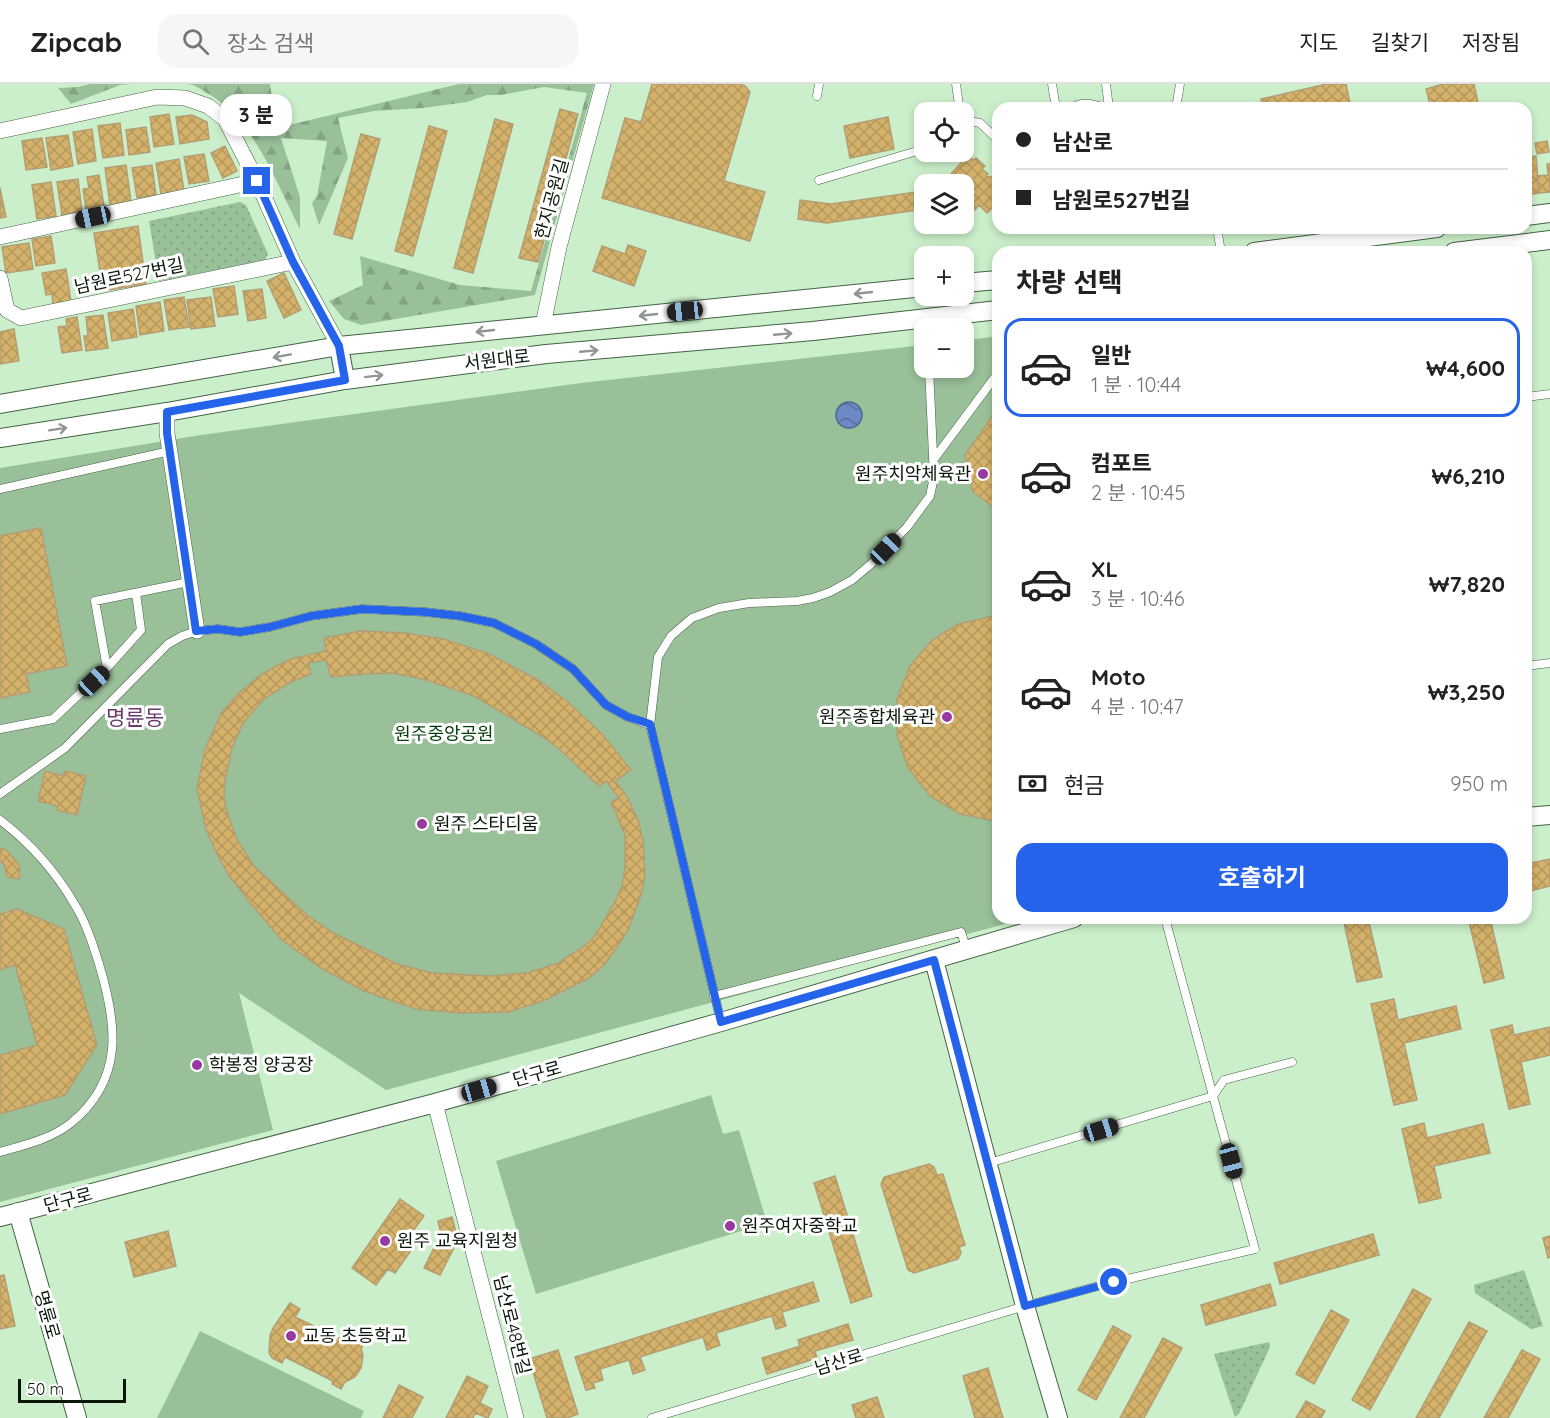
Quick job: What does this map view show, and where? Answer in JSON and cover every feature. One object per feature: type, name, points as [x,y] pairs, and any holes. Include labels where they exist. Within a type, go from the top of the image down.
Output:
[{"type":"street","name":"한지공원길","points":[[543,325],[559,247],[603,84]]},
{"type":"street","points":[[0,131],[157,97],[185,98],[208,106],[225,119],[257,181],[293,262],[339,346],[345,380]]},
{"type":"street","points":[[0,237],[257,181]]},
{"type":"street","points":[[1532,215],[1550,213]]},
{"type":"street","points":[[1300,246],[1391,234]]},
{"type":"street","points":[[1502,246],[1550,240]]},
{"type":"street","name":"남원로527번길","points":[[0,278],[7,310],[21,318],[293,262]]},
{"type":"street","points":[[974,282],[992,281]]},
{"type":"street","name":"서원대로","points":[[0,404],[339,346],[914,288]]},
{"type":"street","name":"서원대로","points":[[954,318],[992,311]]},
{"type":"street","name":"서원대로","points":[[0,438],[167,412],[345,380],[546,354],[914,324]]},
{"type":"street","points":[[543,325],[546,354]]},
{"type":"street","points":[[167,412],[170,451],[196,631]]},
{"type":"street","points":[[1532,816],[1550,815]]},
{"type":"street","name":"단구로","points":[[9,1215],[435,1103],[1054,924]]},
{"type":"street","points":[[934,960],[1025,1306],[1058,1418]]},
{"type":"street","name":"남산로48번길","points":[[435,1103],[516,1418]]},
{"type":"street","name":"명륜로","points":[[9,1215],[77,1418]]},
{"type":"lane","points":[[817,96],[819,84]]},
{"type":"lane","points":[[956,84],[959,102]]},
{"type":"lane","points":[[1052,84],[1055,102]]},
{"type":"lane","points":[[1106,84],[1107,102]]},
{"type":"lane","points":[[1177,102],[1180,84]]},
{"type":"lane","points":[[974,122],[980,123],[992,134]]},
{"type":"lane","points":[[819,180],[914,152]]},
{"type":"lane","points":[[721,1022],[650,724],[658,657],[671,636],[692,618],[719,608],[749,603],[813,598],[852,580],[872,564],[907,527],[930,496],[934,477],[934,459],[930,378]]},
{"type":"lane","points":[[934,459],[992,381]]},
{"type":"lane","points":[[1532,396],[1550,394]]},
{"type":"lane","points":[[0,489],[170,451]]},
{"type":"lane","points":[[107,668],[95,602],[189,582]]},
{"type":"lane","points":[[0,729],[53,719],[107,668],[141,630],[136,593]]},
{"type":"lane","points":[[0,794],[65,748],[168,644],[182,636],[196,631],[218,629],[240,632],[311,616],[362,609],[425,612],[494,623],[536,644],[573,669],[606,705],[628,717],[650,724]]},
{"type":"lane","points":[[1532,665],[1550,663]]},
{"type":"lane","points":[[0,820],[27,843],[53,873],[76,906],[94,948],[105,983],[114,1039],[104,1081],[90,1104],[71,1122],[53,1134],[0,1152]]},
{"type":"lane","points":[[1167,924],[1213,1096]]},
{"type":"lane","points":[[714,996],[961,932],[967,950]]},
{"type":"lane","points":[[989,1163],[1213,1096],[1224,1080],[1292,1062]]},
{"type":"lane","name":"남산로","points":[[652,1418],[1025,1306],[1102,1285],[1255,1249],[1213,1096]]},
{"type":"green space","points":[[90,84],[130,84],[120,85],[71,104],[58,88]]},
{"type":"green space","points":[[187,84],[270,84],[275,116],[285,126],[459,84],[594,84],[535,295],[361,325],[344,319],[329,301],[363,285],[360,256],[460,285],[531,291],[587,93],[544,87],[501,95],[487,95],[467,102],[374,111],[338,118],[348,158],[319,225],[312,203],[317,196],[327,141],[281,138],[300,197],[300,229],[264,156],[241,123],[228,108],[212,96]]},
{"type":"green space","points":[[240,202],[246,205],[268,254],[265,260],[159,281],[149,221]]},
{"type":"green space","name":"원주중앙공원","points":[[992,337],[992,924],[1005,924],[386,1090],[239,993],[273,1130],[0,1202],[0,468],[201,435],[581,383],[914,346],[914,378],[974,378],[974,339]]},
{"type":"green space","points":[[711,1095],[723,1134],[739,1130],[767,1223],[536,1294],[496,1161]]},
{"type":"green space","points":[[1524,1270],[1543,1326],[1531,1329],[1475,1293],[1474,1285]]},
{"type":"green space","points":[[200,1331],[364,1411],[361,1418],[157,1418]]},
{"type":"green space","points":[[1269,1342],[1270,1347],[1239,1414],[1235,1417],[1214,1354]]},
{"type":"water","points":[[849,402],[858,406],[862,415],[858,424],[849,428],[840,424],[836,415],[840,406]]},
{"type":"building","points":[[652,84],[740,84],[750,92],[724,181],[765,192],[750,241],[602,198],[625,118],[641,122]]},
{"type":"building","points":[[1327,84],[1346,84],[1350,102],[1262,102],[1261,99]]},
{"type":"building","points":[[1443,84],[1474,84],[1478,102],[1429,102],[1426,89]]},
{"type":"building","points":[[560,109],[578,114],[538,262],[519,258]]},
{"type":"building","points":[[169,114],[174,144],[154,147],[150,117]]},
{"type":"building","points":[[192,115],[207,122],[209,139],[180,144],[176,117]]},
{"type":"building","points":[[888,117],[894,149],[850,158],[844,126]]},
{"type":"building","points":[[495,119],[513,124],[473,273],[454,268]]},
{"type":"building","points":[[120,123],[124,155],[103,158],[98,126]]},
{"type":"building","points":[[429,126],[447,131],[413,256],[395,251]]},
{"type":"building","points":[[146,127],[150,152],[129,155],[126,130]]},
{"type":"building","points":[[92,129],[96,161],[78,164],[73,132]]},
{"type":"building","points":[[361,134],[380,139],[352,239],[334,234]]},
{"type":"building","points":[[68,135],[73,166],[51,170],[46,138]]},
{"type":"building","points":[[42,138],[47,167],[26,170],[22,141]]},
{"type":"building","points":[[1547,141],[1549,152],[1537,154],[1535,143]]},
{"type":"building","points":[[225,146],[237,171],[223,178],[211,153]]},
{"type":"building","points":[[204,154],[209,181],[189,184],[184,157]]},
{"type":"building","points":[[1532,156],[1536,156],[1539,193],[1532,194]]},
{"type":"building","points":[[976,158],[985,166],[982,169],[988,174],[986,176],[992,177],[992,208],[987,213],[979,205],[975,210],[974,174],[951,174],[962,162],[974,162]]},
{"type":"building","points":[[179,159],[184,191],[161,194],[156,163]]},
{"type":"building","points":[[1547,164],[1550,164],[1550,192],[1539,193],[1537,176],[1548,175]]},
{"type":"building","points":[[126,165],[131,202],[110,205],[105,168]]},
{"type":"building","points":[[152,165],[156,195],[137,198],[132,168]]},
{"type":"building","points":[[99,175],[104,206],[86,209],[83,189],[89,188],[87,177]]},
{"type":"building","points":[[78,179],[82,211],[62,215],[57,182]]},
{"type":"building","points":[[51,182],[56,216],[37,219],[32,185]]},
{"type":"building","points":[[0,188],[6,217],[0,218]]},
{"type":"building","points":[[914,192],[914,210],[827,223],[798,219],[800,200],[831,204]]},
{"type":"building","points":[[138,226],[146,284],[103,291],[94,233]]},
{"type":"building","points":[[51,236],[55,263],[36,266],[32,239]]},
{"type":"building","points":[[29,243],[33,269],[6,273],[2,247]]},
{"type":"building","points":[[628,245],[646,251],[634,286],[593,271],[602,246],[625,254]]},
{"type":"building","points":[[66,269],[71,302],[53,304],[52,294],[46,295],[42,273]]},
{"type":"building","points":[[284,273],[301,310],[284,318],[267,281]]},
{"type":"building","points":[[234,286],[238,314],[218,317],[213,289]]},
{"type":"building","points":[[262,289],[266,318],[248,321],[243,291]]},
{"type":"building","points":[[184,297],[189,327],[169,330],[164,300]]},
{"type":"building","points":[[211,297],[215,326],[191,329],[187,300]]},
{"type":"building","points":[[160,302],[164,331],[140,335],[136,306]]},
{"type":"building","points":[[133,309],[137,337],[112,341],[108,313]]},
{"type":"building","points":[[103,315],[108,348],[86,351],[84,336],[88,336],[86,317]]},
{"type":"building","points":[[77,317],[82,350],[62,353],[58,327],[67,326],[66,319]]},
{"type":"building","points":[[14,329],[19,361],[0,364],[0,332]]},
{"type":"building","name":"원주치악체육관","points":[[992,417],[992,506],[973,492],[965,455]]},
{"type":"building","points":[[41,528],[67,666],[26,674],[30,692],[0,698],[0,536]]},
{"type":"building","name":"원주종합체육관","points":[[992,617],[992,820],[960,814],[930,796],[908,768],[897,735],[897,699],[910,666],[931,641],[958,624]]},
{"type":"building","points":[[360,631],[405,633],[443,639],[487,653],[538,680],[568,702],[603,735],[631,770],[615,781],[626,795],[638,820],[643,840],[645,875],[641,895],[628,930],[604,965],[589,978],[543,1001],[508,1012],[461,1013],[416,1009],[364,991],[321,968],[282,940],[251,904],[228,874],[206,829],[197,788],[205,749],[222,712],[239,693],[274,667],[291,659],[326,651],[324,638]],"holes":[[[326,660],[331,677],[392,673],[423,679],[474,696],[543,737],[599,786],[606,781],[619,798],[611,802],[625,835],[625,868],[622,886],[615,902],[596,934],[586,945],[558,963],[527,973],[491,976],[432,973],[397,964],[333,933],[307,915],[255,867],[237,840],[226,809],[225,780],[232,748],[243,723],[265,698],[291,682],[311,674],[308,663]]]},
{"type":"building","points":[[45,771],[63,776],[65,771],[86,776],[77,815],[57,810],[58,806],[38,801]]},
{"type":"building","points":[[0,848],[6,850],[17,862],[20,868],[19,879],[7,877],[4,864],[0,862]]},
{"type":"building","points":[[1550,859],[1550,886],[1532,890],[1532,863]]},
{"type":"building","points":[[17,909],[64,929],[97,1045],[65,1095],[0,1114],[0,1055],[37,1045],[15,965],[0,970],[0,914]]},
{"type":"building","points":[[1344,924],[1369,924],[1382,977],[1357,982]]},
{"type":"building","points":[[1469,924],[1491,924],[1504,978],[1484,983]]},
{"type":"building","points":[[1394,999],[1398,1020],[1456,1006],[1461,1029],[1404,1043],[1417,1100],[1394,1105],[1371,1004]]},
{"type":"building","points":[[1512,1025],[1514,1035],[1550,1027],[1550,1055],[1521,1062],[1530,1104],[1509,1109],[1491,1030]]},
{"type":"building","points":[[1424,1123],[1427,1138],[1483,1124],[1490,1153],[1434,1166],[1441,1198],[1419,1203],[1402,1129]]},
{"type":"building","points":[[929,1164],[934,1167],[937,1175],[943,1174],[965,1245],[959,1247],[961,1253],[958,1259],[914,1273],[908,1270],[881,1184],[884,1177]]},
{"type":"building","points":[[835,1176],[872,1296],[851,1303],[814,1183]]},
{"type":"building","points":[[400,1199],[424,1216],[404,1243],[412,1249],[395,1273],[388,1269],[376,1285],[352,1268]]},
{"type":"building","points":[[452,1217],[458,1240],[440,1275],[424,1268],[441,1234],[438,1221]]},
{"type":"building","points":[[168,1231],[176,1266],[134,1277],[125,1242]]},
{"type":"building","points":[[1373,1234],[1379,1255],[1280,1284],[1274,1263]]},
{"type":"building","points":[[1550,1236],[1550,1257],[1548,1258],[1543,1238]]},
{"type":"building","points":[[4,1275],[15,1326],[0,1329],[0,1276]]},
{"type":"building","points":[[813,1282],[819,1301],[782,1312],[786,1326],[776,1329],[772,1316],[716,1333],[720,1345],[707,1350],[703,1337],[640,1357],[645,1370],[633,1374],[629,1360],[600,1369],[603,1380],[593,1383],[595,1388],[586,1390],[575,1357]]},
{"type":"building","points":[[1270,1284],[1276,1305],[1206,1325],[1201,1305]]},
{"type":"building","points":[[1413,1289],[1431,1299],[1370,1410],[1352,1400]]},
{"type":"building","points":[[290,1303],[300,1309],[295,1317],[351,1344],[354,1338],[364,1343],[361,1349],[363,1355],[361,1368],[355,1377],[345,1382],[341,1389],[332,1384],[333,1381],[285,1357],[282,1363],[272,1358],[269,1353],[273,1328]]},
{"type":"building","points":[[1331,1310],[1349,1320],[1314,1384],[1296,1374]]},
{"type":"building","points":[[1469,1322],[1487,1331],[1439,1418],[1416,1418]]},
{"type":"building","points":[[848,1324],[853,1340],[815,1351],[817,1358],[767,1374],[762,1358],[800,1346],[798,1340]]},
{"type":"building","points":[[1113,1326],[1131,1336],[1096,1400],[1078,1390]]},
{"type":"building","points":[[1163,1338],[1182,1348],[1144,1418],[1120,1418]]},
{"type":"building","points":[[558,1350],[578,1414],[567,1418],[547,1418],[529,1359]]},
{"type":"building","points":[[1522,1350],[1540,1359],[1508,1418],[1484,1418]]},
{"type":"building","points":[[988,1368],[1003,1418],[975,1418],[963,1376]]},
{"type":"building","points":[[467,1376],[488,1386],[480,1403],[492,1409],[488,1418],[475,1413],[473,1418],[446,1418]]},
{"type":"building","points":[[399,1385],[423,1397],[412,1418],[383,1418]]},
{"type":"building","points":[[877,1397],[884,1418],[856,1418],[852,1405]]},
{"type":"building","points":[[1306,1401],[1325,1411],[1321,1418],[1296,1418]]},
{"type":"place","name":"원주치악체육관","points":[[983,474]]},
{"type":"place","name":"원주종합체육관","points":[[947,717]]},
{"type":"place","name":"원주 스타디움","points":[[422,824]]},
{"type":"place","name":"학봉정 양궁장","points":[[197,1065]]},
{"type":"place","name":"원주여자중학교","points":[[730,1226]]},
{"type":"place","name":"원주 교육지원청","points":[[385,1241]]},
{"type":"place","name":"교동 초등학교","points":[[291,1336]]},
{"type":"district","name":"명륜동","points":[[135,718]]},
{"type":"route","points":[[257,181],[293,262],[339,346],[345,380],[167,412],[167,433],[196,631],[218,629],[240,632],[311,616],[362,609],[425,612],[494,623],[536,644],[573,669],[606,705],[628,717],[650,724],[721,1022],[934,960],[1025,1306],[1114,1282]]}]
